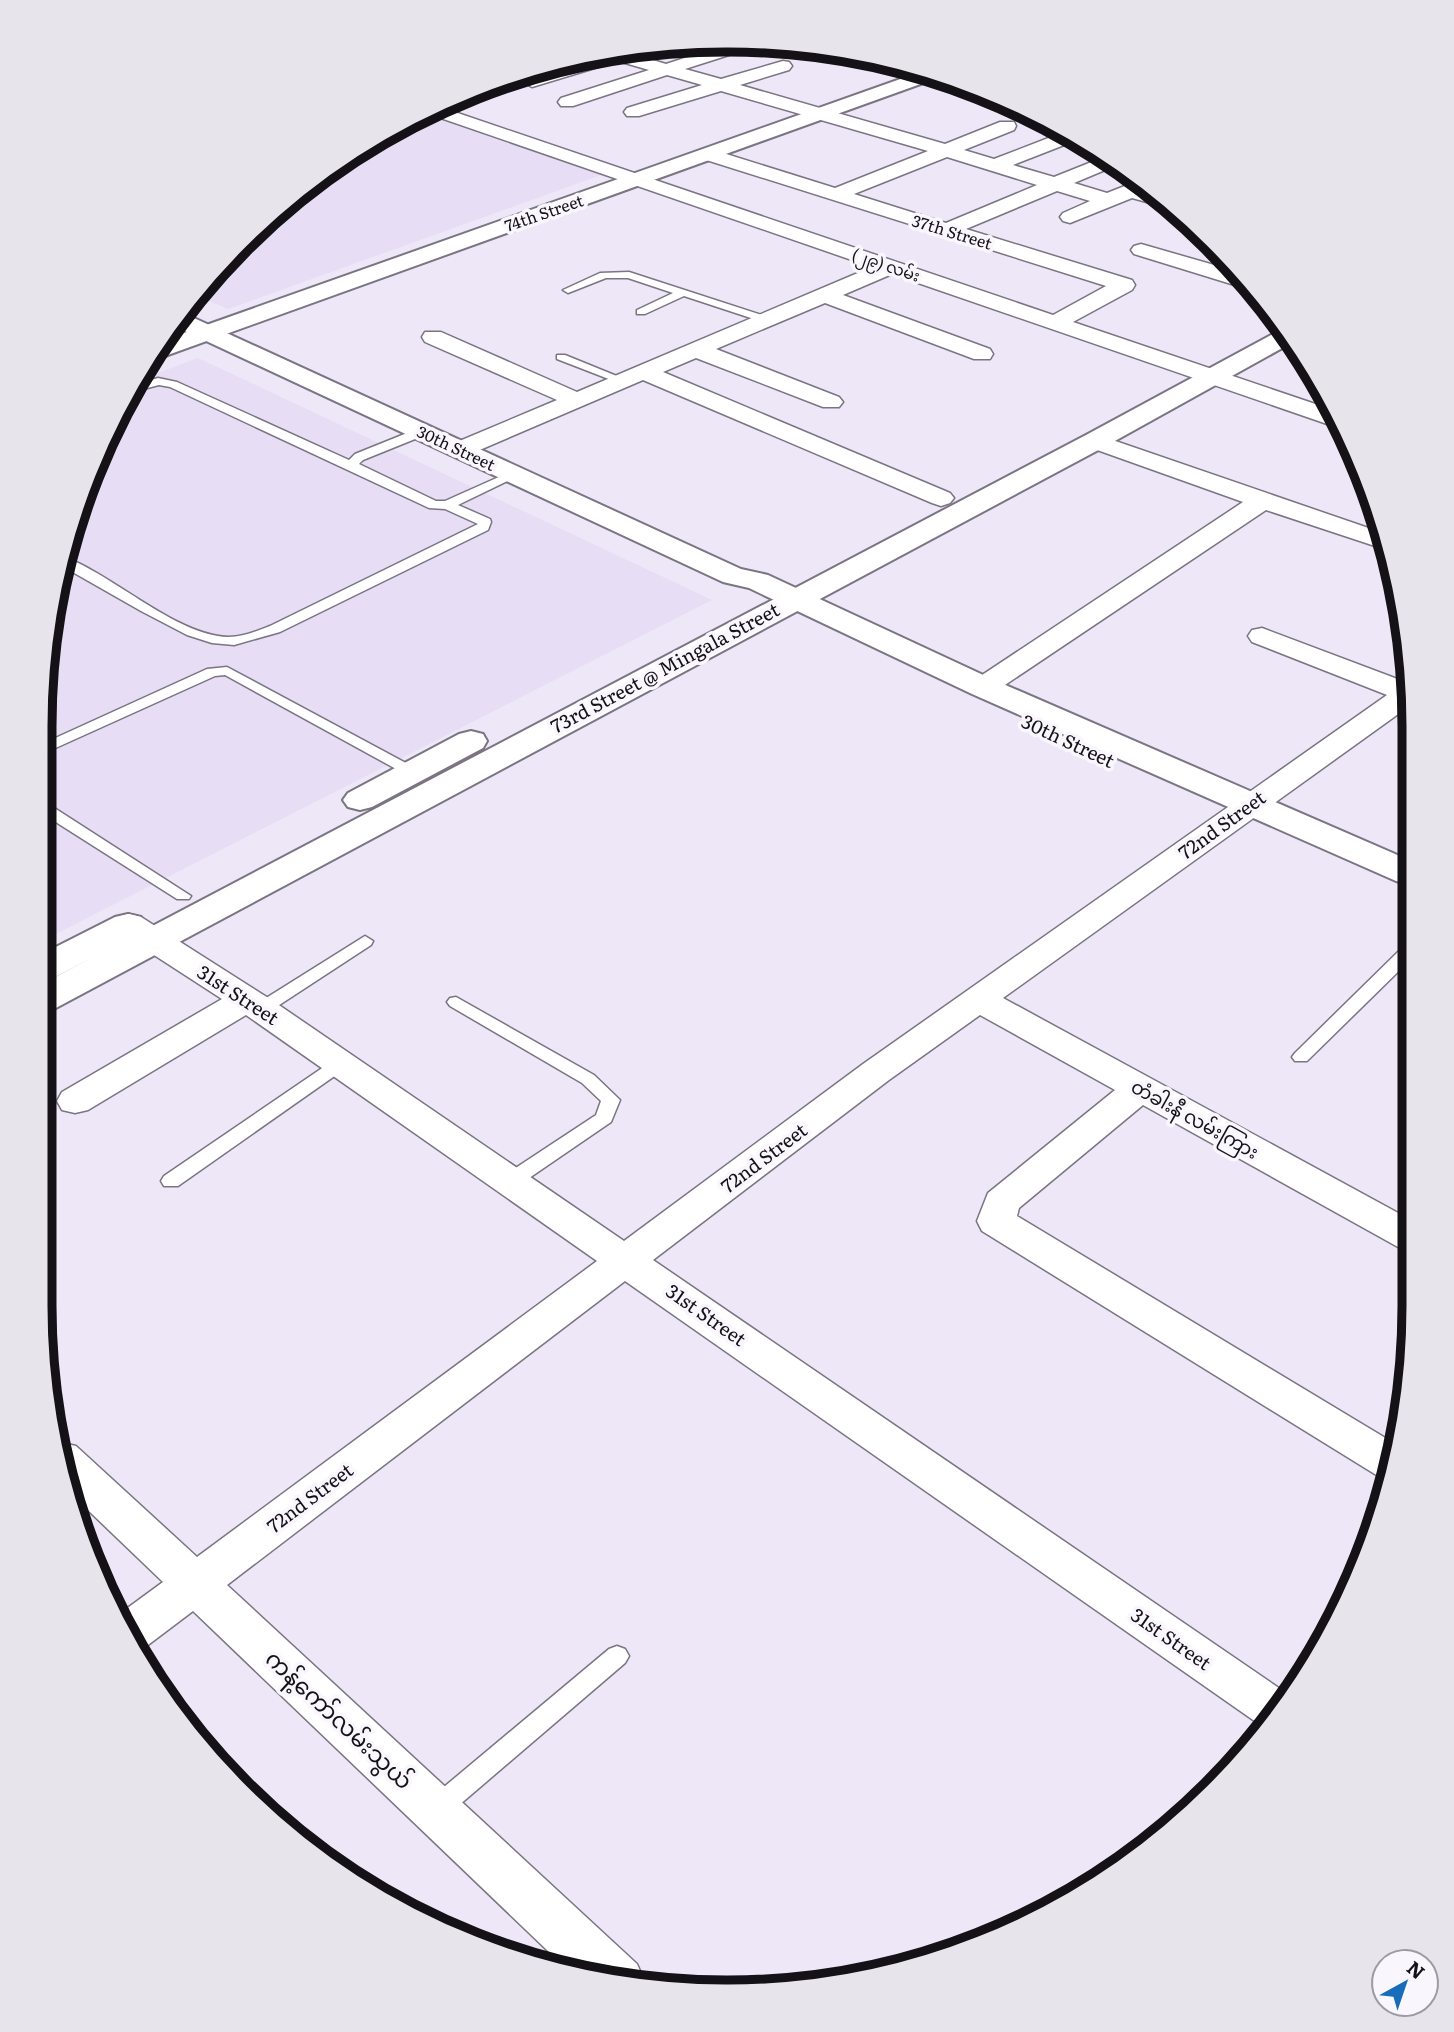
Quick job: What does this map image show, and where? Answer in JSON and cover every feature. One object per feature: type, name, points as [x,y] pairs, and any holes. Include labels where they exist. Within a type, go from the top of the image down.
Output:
[{"type":"main road","name":"74th Street","points":[[171,346],[916,79]]},
{"type":"main road","name":"30th Street","points":[[187,323],[1243,810],[1402,870]]},
{"type":"main road","name":"73rd Street @ Mingala Street","points":[[52,956],[142,932],[183,896],[412,772],[768,593],[1095,441],[1269,326]]},
{"type":"main road","name":"73rd Street @ Mingala Street","points":[[52,993],[142,932],[941,498],[1198,372],[1278,338]]},
{"type":"main road","name":"30th Street","points":[[768,593],[983,687],[1243,810],[1402,893]]},
{"type":"street","points":[[567,102],[720,52]]},
{"type":"street","points":[[631,59],[949,150],[1108,200]]},
{"type":"street","points":[[633,112],[783,66]]},
{"type":"street","points":[[532,82],[554,75]]},
{"type":"street","name":"(၂၉) လမ်း","points":[[446,114],[1325,415]]},
{"type":"street","points":[[834,195],[1007,126]]},
{"type":"street","points":[[993,166],[1059,140]]},
{"type":"street","name":"37th Street","points":[[707,155],[1124,285],[1057,322]]},
{"type":"street","points":[[946,230],[1100,165]]},
{"type":"street","points":[[1070,217],[1135,190]]},
{"type":"street","points":[[1141,250],[1228,276]]},
{"type":"street","points":[[459,450],[891,267]]},
{"type":"street","points":[[826,296],[982,354]]},
{"type":"street","points":[[433,337],[576,400]]},
{"type":"street","points":[[697,350],[831,402]]},
{"type":"street","points":[[633,376],[941,498]]},
{"type":"street","points":[[1095,441],[1375,540]]},
{"type":"street","points":[[983,687],[1263,500]]},
{"type":"street","points":[[1262,636],[1401,695]]},
{"type":"street","name":"72nd Street","points":[[136,1628],[876,1072],[1401,701]]},
{"type":"street","name":"31st Street","points":[[142,932],[254,1005],[627,1260],[1269,1707]]},
{"type":"street","name":"တံခါးနီ လမ်းကြား","points":[[979,1000],[1402,1232]]},
{"type":"street","points":[[75,1101],[254,1005]]},
{"type":"street","points":[[1140,1089],[1002,1202],[996,1221],[1384,1459]]},
{"type":"street","name":"ကန့်ကော်လမ်းသွယ်","points":[[72,1469],[603,1968]]},
{"type":"lane","points":[[568,290],[604,275],[616,274],[640,278],[767,320]]},
{"type":"lane","points":[[641,312],[682,293]]},
{"type":"lane","points":[[561,357],[633,376]]},
{"type":"lane","points":[[72,566],[179,626],[207,638],[226,642],[275,629],[483,527],[485,522],[447,505],[434,505],[173,384],[158,381],[146,385]]},
{"type":"lane","points":[[351,465],[359,457],[421,432]]},
{"type":"lane","points":[[447,505],[514,475]]},
{"type":"lane","points":[[212,672],[226,642]]},
{"type":"lane","points":[[52,745],[212,672],[227,671],[412,772]]},
{"type":"lane","points":[[52,813],[183,896]]},
{"type":"lane","points":[[254,1005],[365,942]]},
{"type":"lane","points":[[1301,1057],[1402,958]]},
{"type":"lane","points":[[456,1002],[588,1079],[611,1100],[604,1118],[509,1181]]},
{"type":"lane","points":[[171,1181],[340,1064]]},
{"type":"lane","points":[[435,1810],[617,1656]]},
{"type":"shaded area","points":[[437,118],[601,175],[228,309],[206,299],[250,250],[282,220],[352,166]]},
{"type":"shaded area","points":[[198,358],[712,600],[52,936],[52,727],[58,639],[65,595],[88,510],[104,469],[122,429],[152,375]]}]
